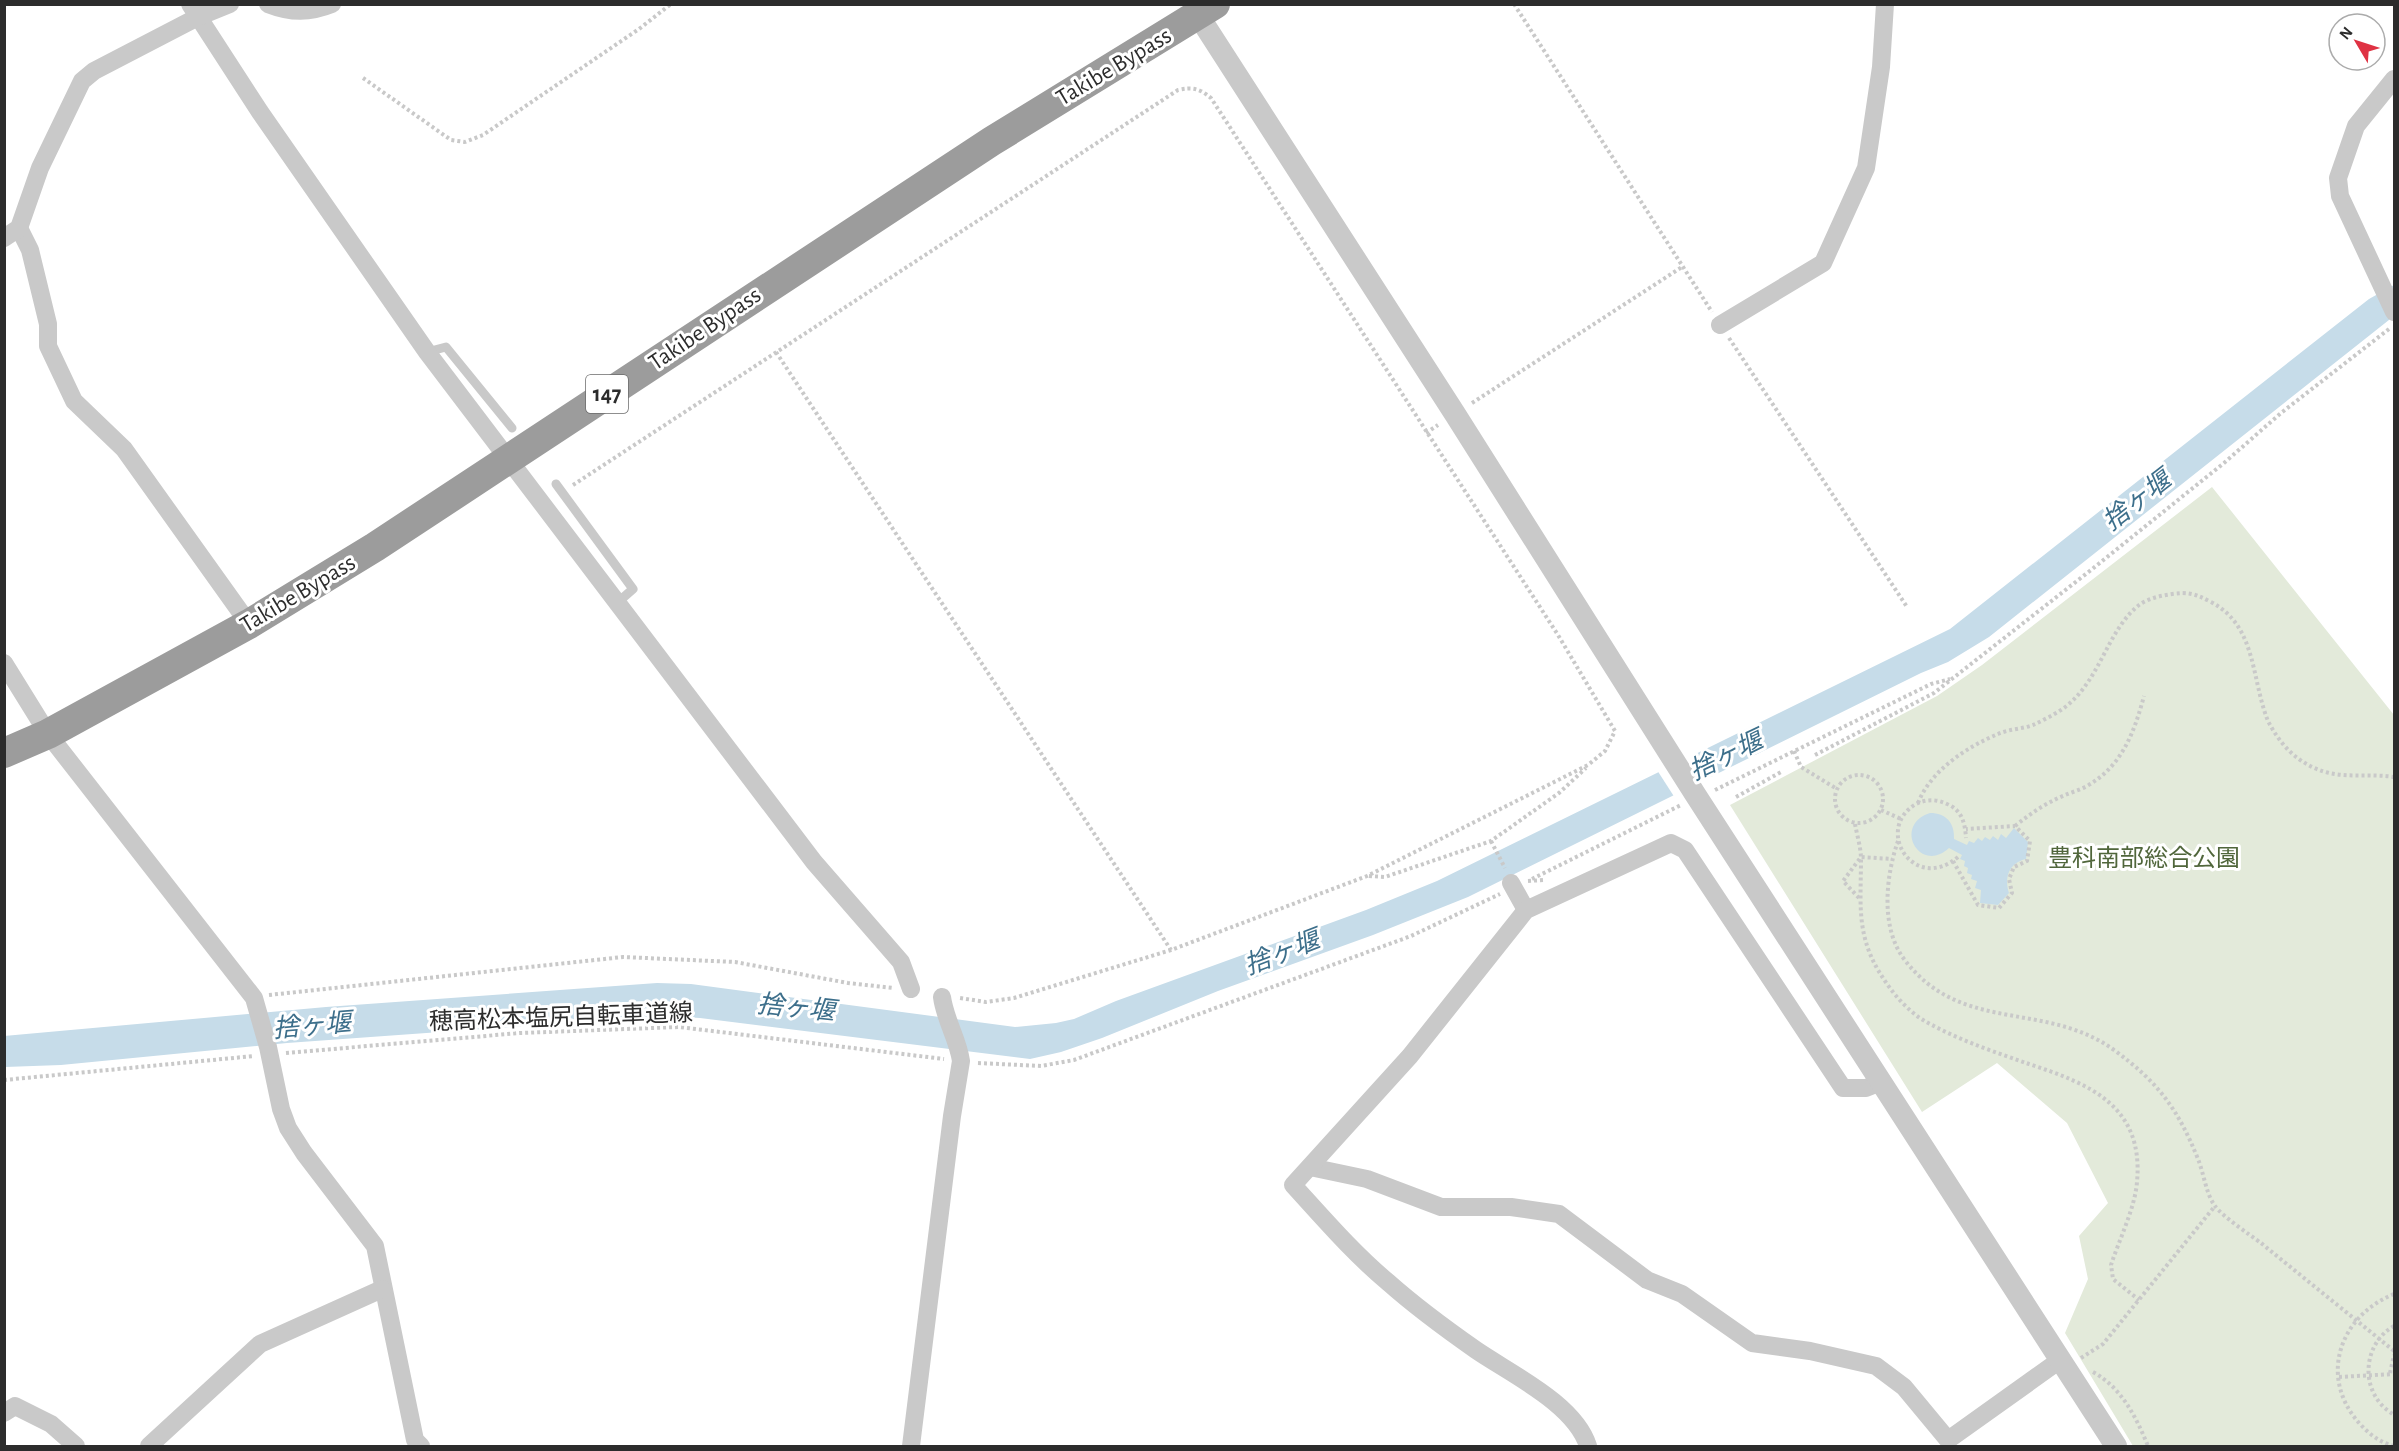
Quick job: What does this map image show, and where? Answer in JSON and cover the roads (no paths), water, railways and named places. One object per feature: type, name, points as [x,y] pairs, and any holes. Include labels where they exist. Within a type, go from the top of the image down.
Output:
[{"type":"highway","name":"Takibe Bypass","points":[[4,753],[48,734],[249,624],[375,547],[747,300],[992,141],[1207,10]]},
{"type":"street","points":[[230,4],[194,11],[94,71],[82,81],[12,233],[30,250],[48,324],[48,346],[74,401],[124,449],[249,624]]},
{"type":"street","points":[[268,4],[296,12],[316,11],[332,4]]},
{"type":"street","points":[[1720,325],[1823,263],[1866,168],[1881,67],[1886,4]]},
{"type":"street","points":[[1207,10],[1455,414],[1881,1082],[2068,1361],[2116,1446]]},
{"type":"street","points":[[194,11],[266,122],[427,352],[814,862],[901,962],[911,989]]},
{"type":"street","points":[[2392,320],[2381,286],[2340,196],[2338,178],[2356,126],[2394,79]]},
{"type":"street","points":[[4,663],[48,734],[256,1005],[281,1109],[288,1128],[304,1153],[375,1246],[382,1289],[415,1440],[421,1446]]},
{"type":"street","points":[[1588,1446],[1579,1427],[1547,1397],[1475,1349],[1391,1285],[1357,1255],[1293,1185],[1410,1056],[1526,910],[1671,843],[1685,850],[1843,1088],[1866,1088],[1881,1082]]},
{"type":"street","points":[[1507,887],[1526,910]]},
{"type":"street","points":[[911,1446],[952,1116],[961,1061],[953,1056],[943,1006]]},
{"type":"street","points":[[1310,1167],[1367,1179],[1442,1208],[1511,1207],[1559,1214],[1647,1280],[1682,1294],[1752,1343],[1810,1351],[1876,1366],[1904,1387],[1947,1440],[2068,1361]]},
{"type":"street","points":[[149,1446],[260,1344],[382,1289]]},
{"type":"street","points":[[4,1413],[15,1406],[51,1424],[76,1446]]},
{"type":"lane","points":[[427,352],[446,347],[512,428]]},
{"type":"lane","points":[[559,488],[633,589],[617,603]]},
{"type":"water","name":"捨ヶ堰","points":[[2394,285],[2394,316],[1989,637],[1948,662],[1921,673],[1468,897],[1061,1052],[1030,1059],[700,1018],[665,1016],[287,1043],[61,1065],[5,1067],[4,1036],[326,1007],[657,983],[691,984],[1015,1027],[1074,1019],[1116,1001],[1366,910],[1437,881],[1950,629],[2369,299]]},
{"type":"water","points":[[1930,813],[1945,817],[1953,828],[1954,839],[1967,845],[1969,841],[1974,843],[1978,838],[1982,841],[1985,837],[1990,840],[1993,836],[1998,840],[2001,834],[2006,838],[2014,828],[2028,842],[2026,859],[2012,867],[2007,882],[2009,893],[1998,905],[1980,903],[1981,890],[1975,888],[1977,881],[1971,879],[1972,875],[1967,873],[1968,868],[1964,866],[1965,861],[1960,859],[1962,855],[1949,848],[1938,855],[1928,856],[1914,845],[1913,827],[1919,819]]},
{"type":"park label","name":"豊科南部総合公園","points":[[2144,859]]}]
